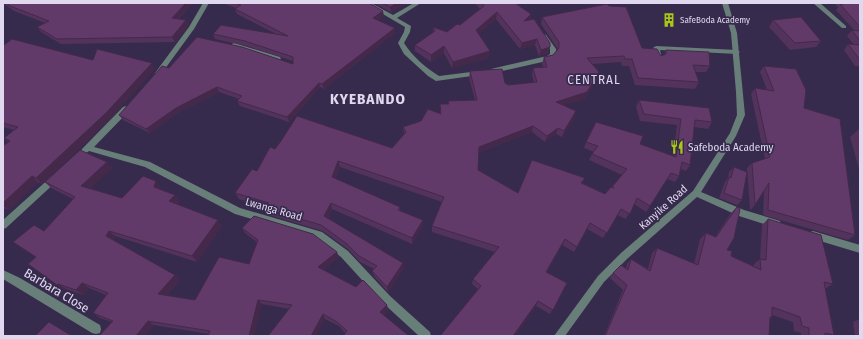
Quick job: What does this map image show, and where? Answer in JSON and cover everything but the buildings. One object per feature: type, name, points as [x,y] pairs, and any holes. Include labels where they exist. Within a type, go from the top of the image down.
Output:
[{"type":"street","points":[[152,80],[189,36],[206,3]]},
{"type":"street","points":[[367,3],[408,26],[407,32],[401,43],[406,52],[430,74],[441,79],[505,68],[549,58],[553,55],[553,49],[542,31]]},
{"type":"street","points":[[394,17],[418,3]]},
{"type":"street","name":"Kanyike Road","points":[[559,336],[601,279],[624,256],[696,193],[728,145],[739,123],[741,109],[737,52],[732,22],[725,3]]},
{"type":"street","points":[[816,3],[844,27]]},
{"type":"street","points":[[229,44],[260,52],[287,63]]},
{"type":"street","points":[[659,59],[656,48],[737,52]]},
{"type":"street","points":[[77,158],[133,101]]},
{"type":"street","name":"Lwanga Road","points":[[88,148],[147,164],[238,211],[319,235],[328,240],[346,256],[382,295],[426,336]]},
{"type":"street","points":[[3,225],[60,174]]},
{"type":"street","points":[[696,193],[742,213],[788,228]]},
{"type":"street","points":[[802,232],[860,249]]},
{"type":"street","name":"Barbara Close","points":[[3,274],[96,329]]},
{"type":"place","name":"SafeBoda Academy","points":[[669,20]]},
{"type":"place","name":"Safeboda Academy","points":[[677,147]]},
{"type":"district","name":"CENTRAL","points":[[594,79]]},
{"type":"district","name":"KYEBANDO","points":[[368,99]]}]
